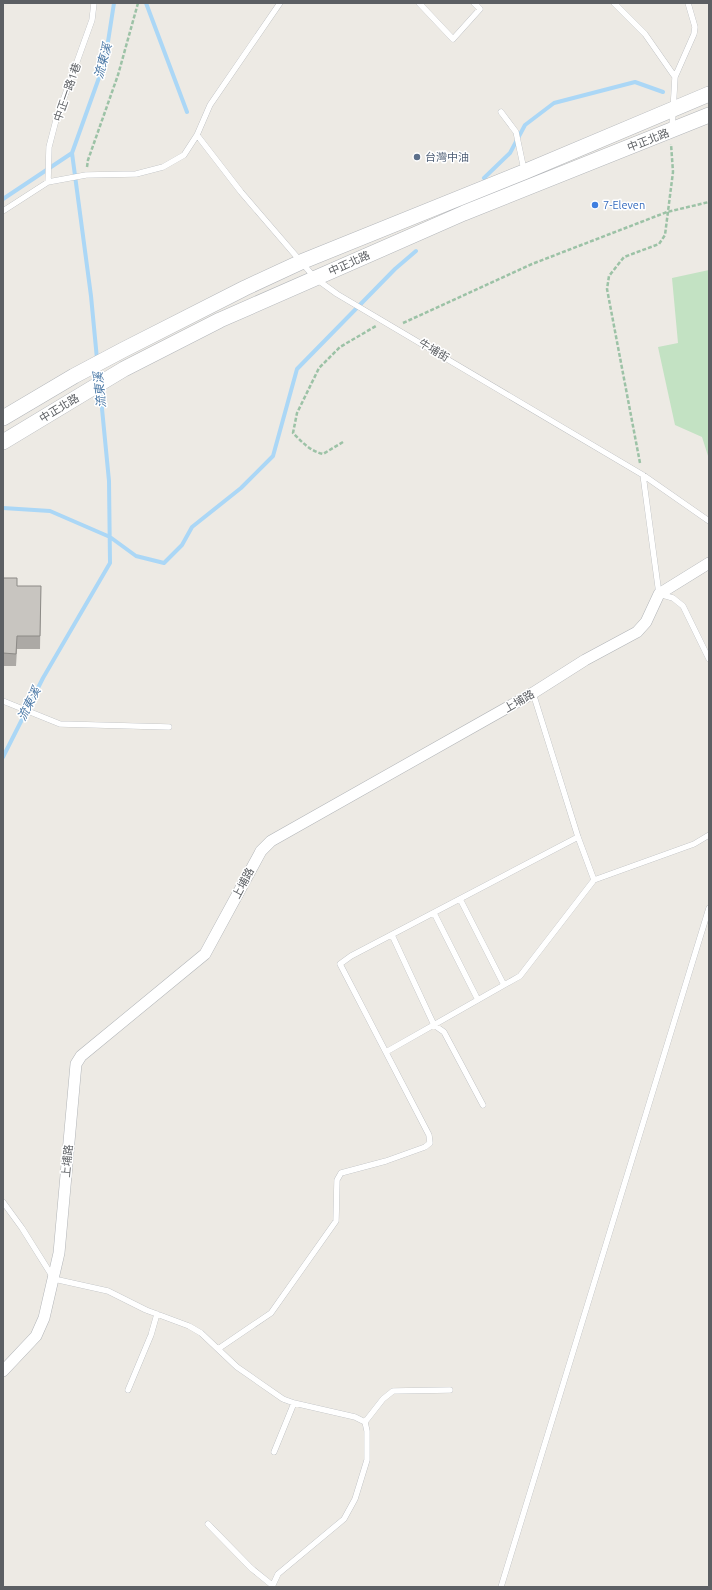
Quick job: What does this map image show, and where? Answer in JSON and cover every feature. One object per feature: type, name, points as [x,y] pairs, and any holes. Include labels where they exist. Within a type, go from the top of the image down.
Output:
[{"type":"main road","name":"中正北路","points":[[3,418],[74,376],[123,350],[245,288],[301,262],[524,172],[709,94]]},
{"type":"main road","name":"中正北路","points":[[3,442],[70,400],[124,369],[220,320],[464,213],[709,115]]},
{"type":"street","points":[[660,594],[709,563]]},
{"type":"street","name":"上埔路","points":[[3,1371],[36,1336],[44,1318],[54,1279],[59,1253],[76,1064],[81,1056],[205,954],[261,851],[271,841],[533,693],[585,660],[637,632],[646,622],[660,594]]},
{"type":"lane","name":"中正一路1巷","points":[[48,182],[48,147],[56,120],[92,20],[94,3]]},
{"type":"lane","points":[[3,212],[48,182],[86,176],[136,174],[162,167],[184,155],[197,135],[210,105],[280,3]]},
{"type":"lane","points":[[420,3],[453,39],[480,9],[474,3]]},
{"type":"lane","points":[[614,3],[645,34],[675,77]]},
{"type":"lane","points":[[672,131],[675,77],[694,34],[695,27],[688,3]]},
{"type":"lane","points":[[502,112],[516,132],[524,172]]},
{"type":"lane","name":"牛埔街","points":[[197,135],[241,192],[315,278],[337,294],[643,474],[709,521]]},
{"type":"lane","points":[[643,474],[660,594],[673,598],[683,606],[709,659]]},
{"type":"lane","points":[[533,693],[578,837],[594,880]]},
{"type":"lane","points":[[3,701],[60,724],[169,727]]},
{"type":"lane","points":[[386,1052],[520,976],[594,880],[694,844],[709,835]]},
{"type":"lane","points":[[218,1349],[271,1312],[336,1221],[338,1180],[341,1173],[386,1161],[425,1147],[430,1143],[429,1135],[340,964],[351,956],[578,837]]},
{"type":"lane","points":[[460,899],[504,985]]},
{"type":"lane","points":[[501,1587],[709,908]]},
{"type":"lane","points":[[434,913],[478,1000]]},
{"type":"lane","points":[[392,935],[434,1025],[444,1032],[484,1105]]},
{"type":"lane","points":[[3,1202],[22,1228],[54,1279],[108,1291],[201,1333],[237,1367],[283,1399],[294,1403],[355,1417],[364,1422],[367,1431],[367,1460],[355,1499],[344,1519],[278,1574],[272,1586],[251,1568],[208,1524]]},
{"type":"lane","points":[[128,1390],[151,1335],[157,1314]]},
{"type":"lane","points":[[364,1422],[393,1391],[450,1390]]},
{"type":"lane","points":[[274,1452],[294,1403]]},
{"type":"path","points":[[86,176],[88,160],[118,75],[138,3]]},
{"type":"path","points":[[643,474],[606,289],[609,276],[624,257],[659,244],[665,235],[673,172],[671,151],[672,131]]},
{"type":"path","points":[[398,329],[403,322],[532,264],[667,212],[709,202]]},
{"type":"path","points":[[343,442],[323,454],[312,450],[303,444],[293,433],[297,413],[319,368],[340,347],[385,321]]},
{"type":"green space","points":[[709,270],[709,459],[702,437],[675,425],[658,347],[678,343],[672,278]]},
{"type":"building","points":[[3,578],[17,578],[17,586],[41,586],[40,636],[17,636],[16,654],[3,653]]},
{"type":"waterway","name":"流東溪","points":[[97,359],[91,296],[72,153],[105,61],[114,3]]},
{"type":"waterway","points":[[146,3],[187,112]]},
{"type":"waterway","points":[[484,178],[510,153],[525,125],[554,103],[635,82],[663,92]]},
{"type":"waterway","points":[[3,199],[72,153]]},
{"type":"waterway","points":[[3,508],[50,511],[110,537],[136,556],[164,563],[182,545],[192,527],[241,488],[273,456],[297,369],[395,269],[416,251]]},
{"type":"waterway","name":"流東溪","points":[[3,757],[43,678],[110,563],[109,481],[100,388]]},
{"type":"place","name":"台灣中油","points":[[417,157]]},
{"type":"place","name":"7-Eleven","points":[[595,205]]}]
